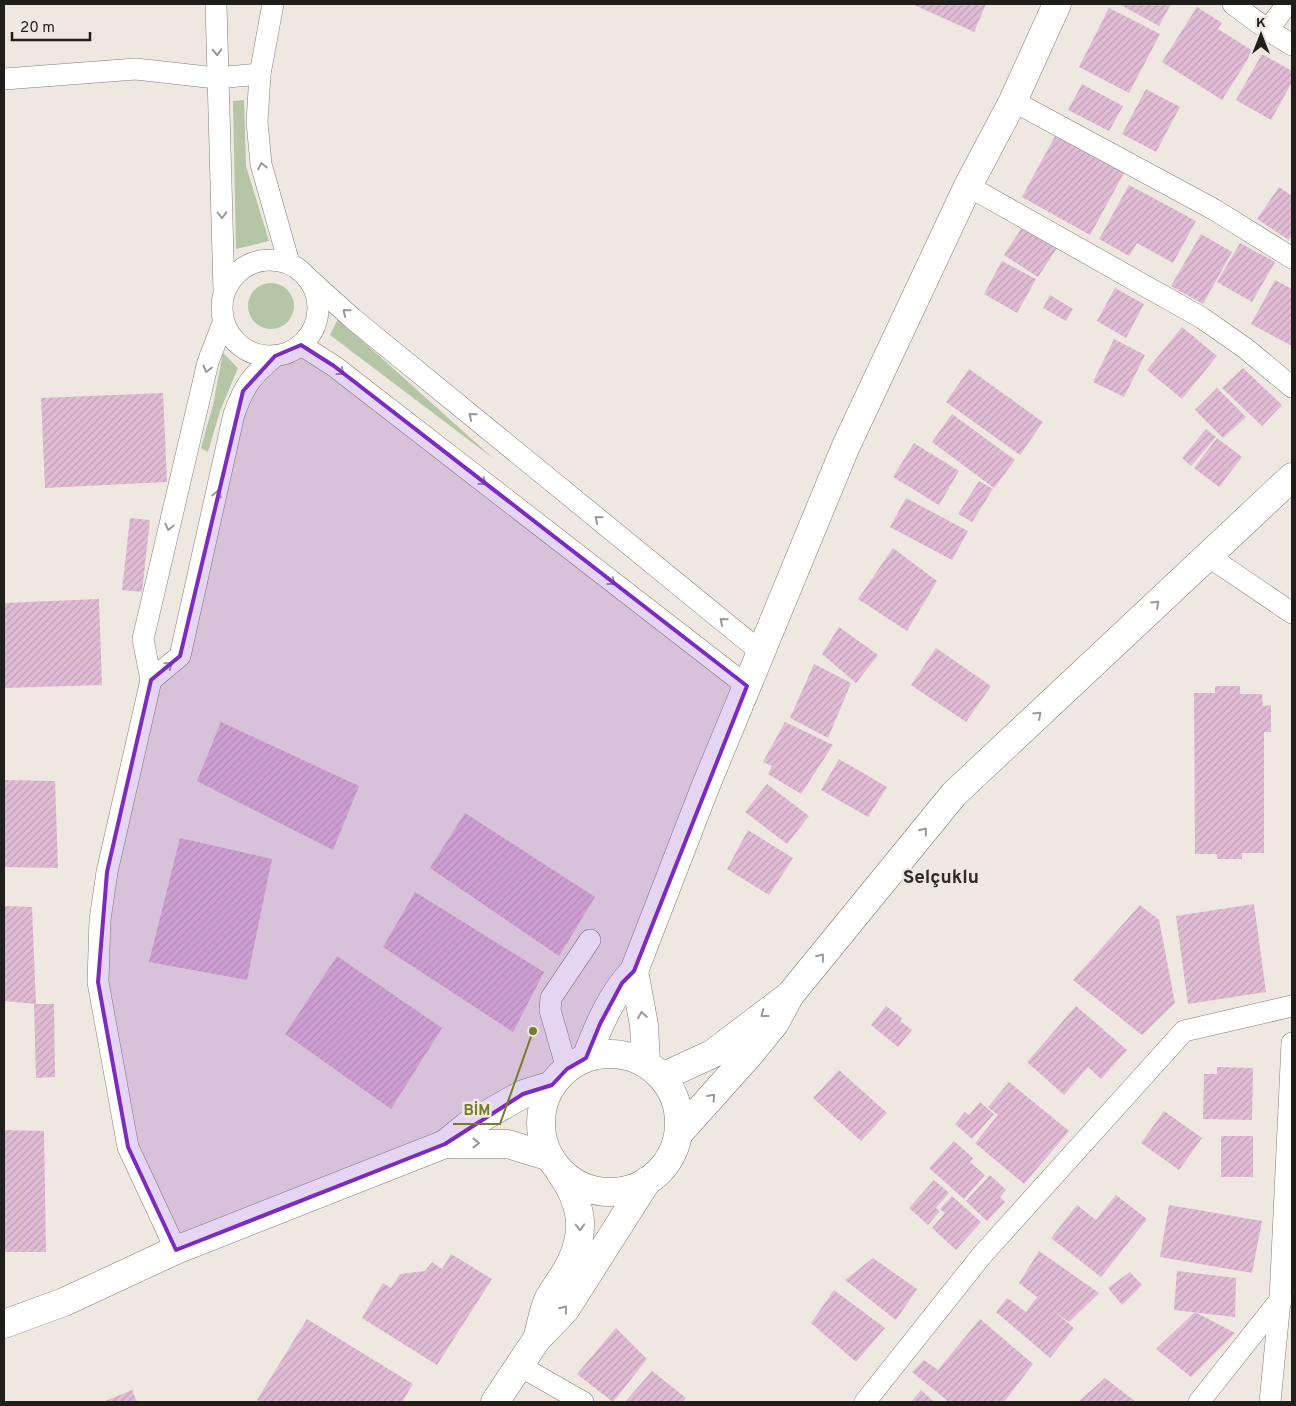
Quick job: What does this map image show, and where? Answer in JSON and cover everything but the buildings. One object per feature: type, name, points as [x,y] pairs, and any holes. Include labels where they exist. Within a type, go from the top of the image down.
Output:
[{"type":"street","points":[[216,4],[224,291],[221,307],[224,323],[231,337],[243,348],[258,355],[275,356],[288,352],[300,345],[310,335],[316,322],[318,308],[316,294],[311,281]]},
{"type":"street","points":[[273,4],[260,74],[257,122],[261,164],[289,263]]},
{"type":"street","points":[[537,1339],[548,1300],[571,1263],[580,1241],[582,1224],[571,1186],[553,1162],[543,1140],[541,1121],[544,1102],[600,1024],[622,983],[634,971],[704,790],[846,446],[968,186],[1013,101],[1057,4]]},
{"type":"street","points":[[1233,4],[1292,45]]},
{"type":"street","points":[[1268,30],[1287,4]]},
{"type":"street","points":[[4,79],[136,69],[218,78],[260,74]]},
{"type":"street","points":[[1013,101],[1215,210],[1292,258]]},
{"type":"street","points":[[968,186],[1202,318],[1245,348],[1292,387]]},
{"type":"street","points":[[224,291],[232,277],[244,266],[259,260],[276,259],[289,263],[301,271],[352,318],[761,652]]},
{"type":"street","points":[[176,1250],[128,1146],[98,982],[100,920],[107,872],[151,680],[143,639],[208,362],[224,323]]},
{"type":"street","points":[[300,345],[334,366],[747,686]]},
{"type":"street","points":[[151,680],[180,656],[234,414],[243,391],[254,374],[275,356]]},
{"type":"street","points":[[679,1133],[775,1023],[790,994],[954,794],[1292,477]]},
{"type":"street","points":[[1208,556],[1292,613]]},
{"type":"street","points":[[568,1070],[550,1010],[551,998],[590,940]]},
{"type":"street","points":[[634,971],[654,1070]]},
{"type":"street","points":[[654,1070],[712,1054],[790,994]]},
{"type":"street","points":[[865,1402],[982,1255],[1184,1031],[1292,1006]]},
{"type":"street","points":[[1270,1402],[1286,1300],[1292,1044]]},
{"type":"street","points":[[4,1324],[64,1302],[176,1250],[446,1144],[467,1126],[523,1094],[568,1070],[606,1053],[627,1056],[654,1070],[673,1094],[679,1113],[679,1133],[673,1152],[662,1169],[647,1181],[628,1190],[609,1192],[589,1189],[571,1180],[553,1162],[508,1144],[446,1144]]},
{"type":"street","points":[[496,1402],[537,1339],[565,1310],[647,1181]]},
{"type":"street","points":[[1199,1402],[1286,1300]]},
{"type":"street","points":[[520,1366],[583,1402]]},
{"type":"highlighted area","points":[[301,345],[334,366],[747,686],[634,971],[622,983],[600,1024],[586,1058],[567,1069],[552,1085],[523,1094],[445,1144],[176,1250],[128,1147],[98,982],[107,872],[151,680],[180,656],[243,391],[275,356]]},
{"type":"green space","points":[[244,100],[246,166],[269,241],[236,249],[233,101]]},
{"type":"green space","points":[[271,283],[284,287],[290,293],[294,306],[290,319],[284,325],[271,329],[258,325],[252,319],[248,306],[252,293],[258,287]]},
{"type":"green space","points":[[338,319],[494,459],[330,335]]},
{"type":"green space","points":[[223,353],[238,368],[220,411],[208,452],[201,448],[213,405]]},
{"type":"place","name":"BİM","points":[[533,1031]]},
{"type":"district","name":"Selçuklu","points":[[941,878]]}]
